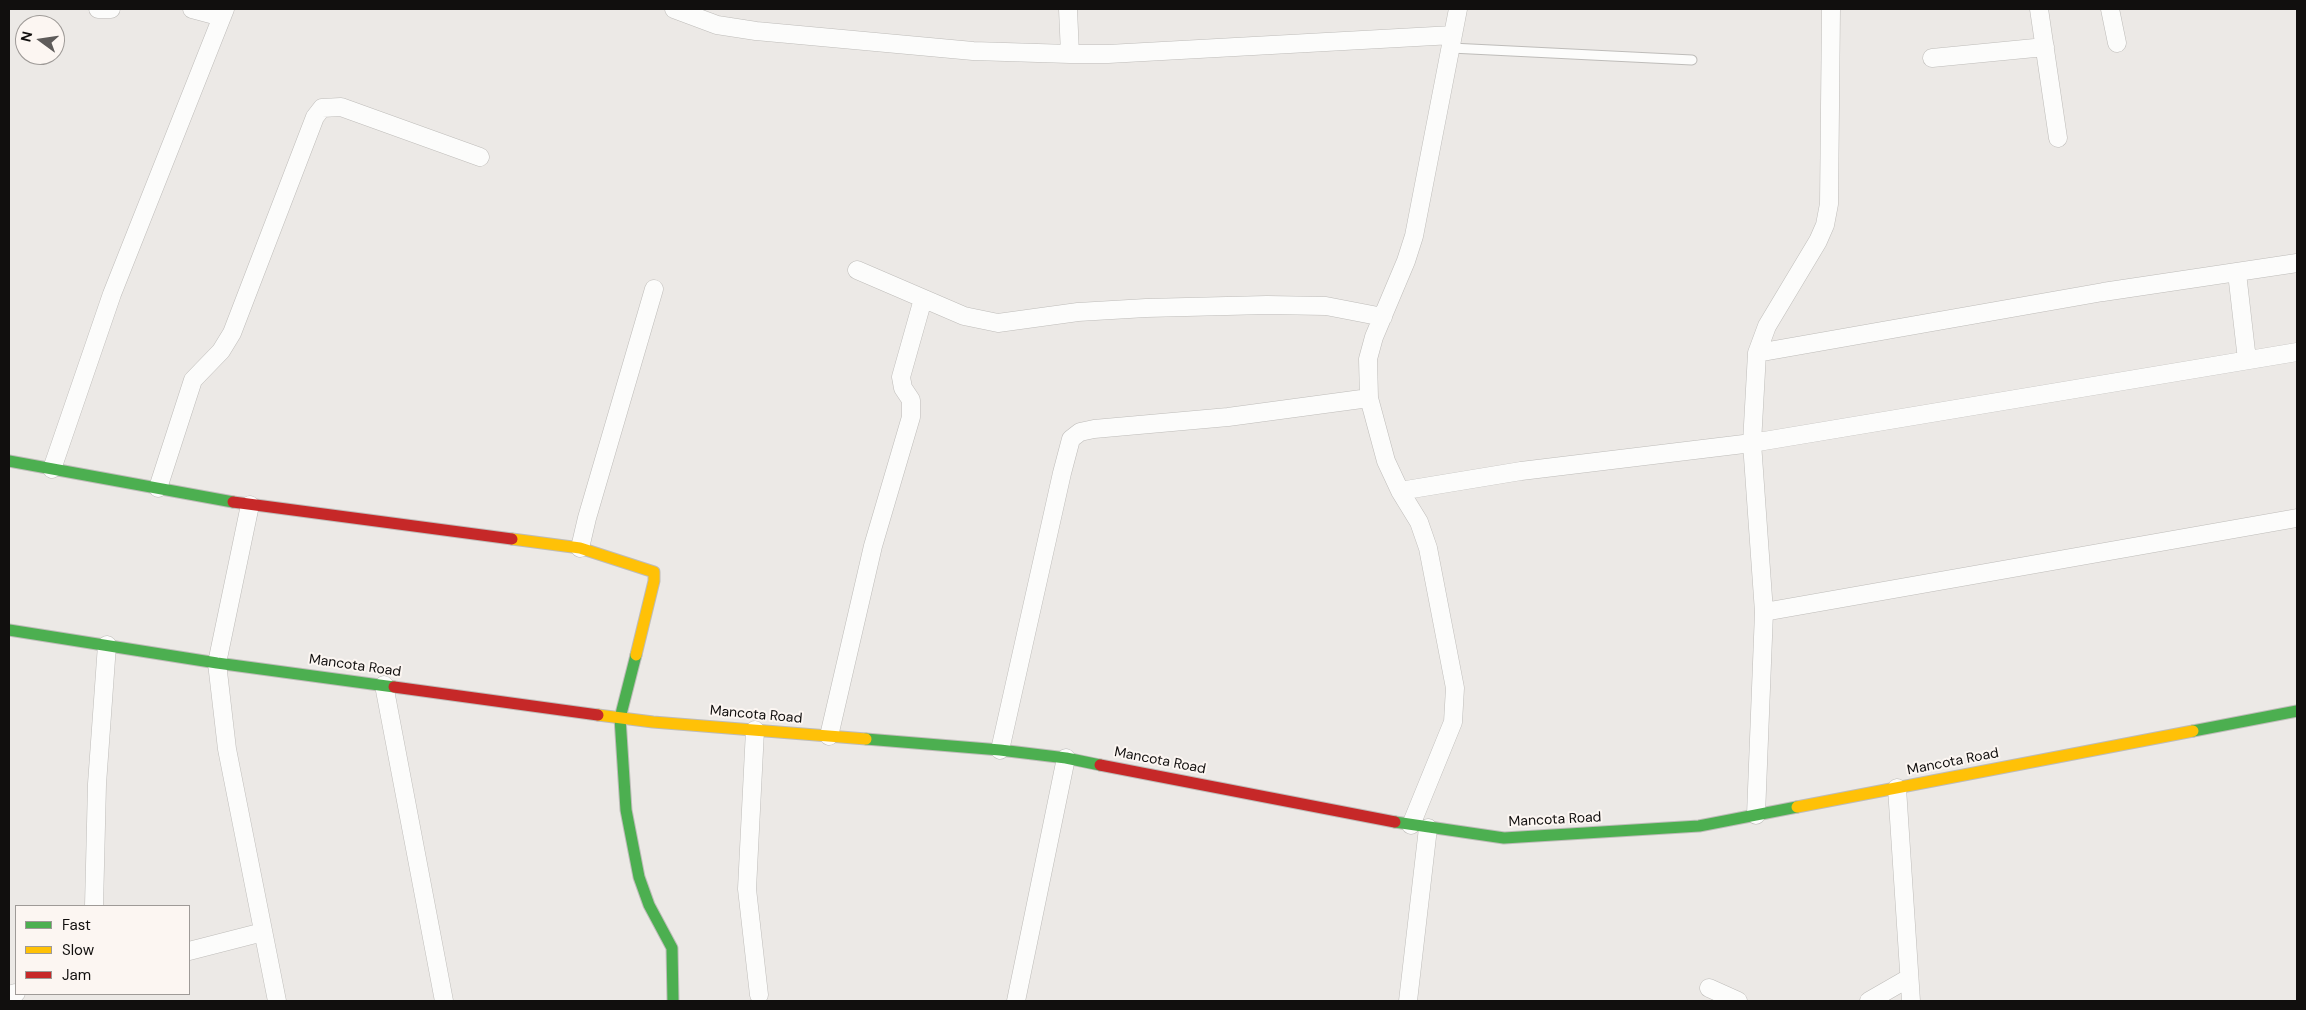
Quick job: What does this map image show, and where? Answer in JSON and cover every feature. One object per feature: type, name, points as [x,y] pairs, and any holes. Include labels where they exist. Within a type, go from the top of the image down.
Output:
[{"type":"main road","points":[[9,461],[250,505],[580,548],[654,572],[654,581],[620,718],[626,810],[639,877],[649,905],[672,948],[673,1001]]},
{"type":"main road","name":"Mancota Road","points":[[9,630],[218,663],[620,718],[1000,750],[1066,758],[1419,826],[1504,838],[1699,826],[2297,710]]},
{"type":"street","points":[[98,9],[111,9]]},
{"type":"street","points":[[52,470],[112,294],[223,13],[192,9]]},
{"type":"street","points":[[674,9],[717,25],[756,31],[974,51],[1108,54],[1452,41]]},
{"type":"street","points":[[1068,9],[1070,54]]},
{"type":"street","points":[[1408,1001],[1419,826],[1453,722],[1455,688],[1428,548],[1419,522],[1400,491],[1386,461],[1369,398],[1368,359],[1414,236],[1458,9]]},
{"type":"street","points":[[1756,815],[1764,612],[1752,443],[1757,353],[1767,326],[1818,242],[1825,225],[1829,204],[1831,9]]},
{"type":"street","points":[[2039,9],[2058,138]]},
{"type":"street","points":[[2110,9],[2117,43]]},
{"type":"street","points":[[1932,58],[2045,47]]},
{"type":"street","points":[[158,488],[192,380],[221,351],[232,332],[315,117],[322,108],[341,107],[480,157]]},
{"type":"street","points":[[1757,353],[2103,292],[2237,273],[2297,262]]},
{"type":"street","points":[[857,270],[964,316],[998,322],[1078,312],[1258,305],[1326,306],[1383,317]]},
{"type":"street","points":[[2237,273],[2247,360]]},
{"type":"street","points":[[580,548],[654,289]]},
{"type":"street","points":[[829,736],[873,546],[911,417],[911,400],[903,388],[902,377],[923,299]]},
{"type":"street","points":[[1400,491],[1521,472],[1752,443],[2297,352]]},
{"type":"street","points":[[1000,750],[1071,439],[1080,432],[1094,429],[1228,417],[1369,398]]},
{"type":"street","points":[[250,505],[218,663],[227,749],[277,1001]]},
{"type":"street","points":[[1764,612],[2297,518]]},
{"type":"street","points":[[94,905],[97,784],[107,646]]},
{"type":"street","points":[[384,685],[444,1001]]},
{"type":"street","points":[[755,730],[747,889],[760,995]]},
{"type":"street","points":[[1016,1001],[1066,758]]},
{"type":"street","points":[[1897,788],[1912,1001]]},
{"type":"street","points":[[190,951],[263,932]]},
{"type":"street","points":[[1869,1001],[1909,978]]},
{"type":"street","points":[[1709,988],[1738,1001]]},
{"type":"lane","points":[[1452,41],[1692,60]]},
{"type":"traffic: fast","points":[[9,461],[233,502]]},
{"type":"traffic: fast","points":[[9,630],[217,663],[394,687]]},
{"type":"traffic: fast","points":[[636,655],[620,718],[626,810],[639,877],[649,905],[672,948],[673,1001]]},
{"type":"traffic: fast","points":[[2193,731],[2297,711]]},
{"type":"traffic: fast","points":[[866,739],[1000,750],[1066,758],[1100,765]]},
{"type":"traffic: fast","points":[[1395,822],[1504,838],[1699,826],[1797,807]]},
{"type":"traffic: slow","points":[[512,539],[580,548],[654,572],[654,581],[636,655]]},
{"type":"traffic: slow","points":[[598,715],[653,722],[866,739]]},
{"type":"traffic: slow","points":[[1797,807],[2193,731]]},
{"type":"traffic: jam","points":[[233,502],[512,539]]},
{"type":"traffic: jam","points":[[394,687],[598,715]]},
{"type":"traffic: jam","points":[[1100,765],[1395,822]]}]
